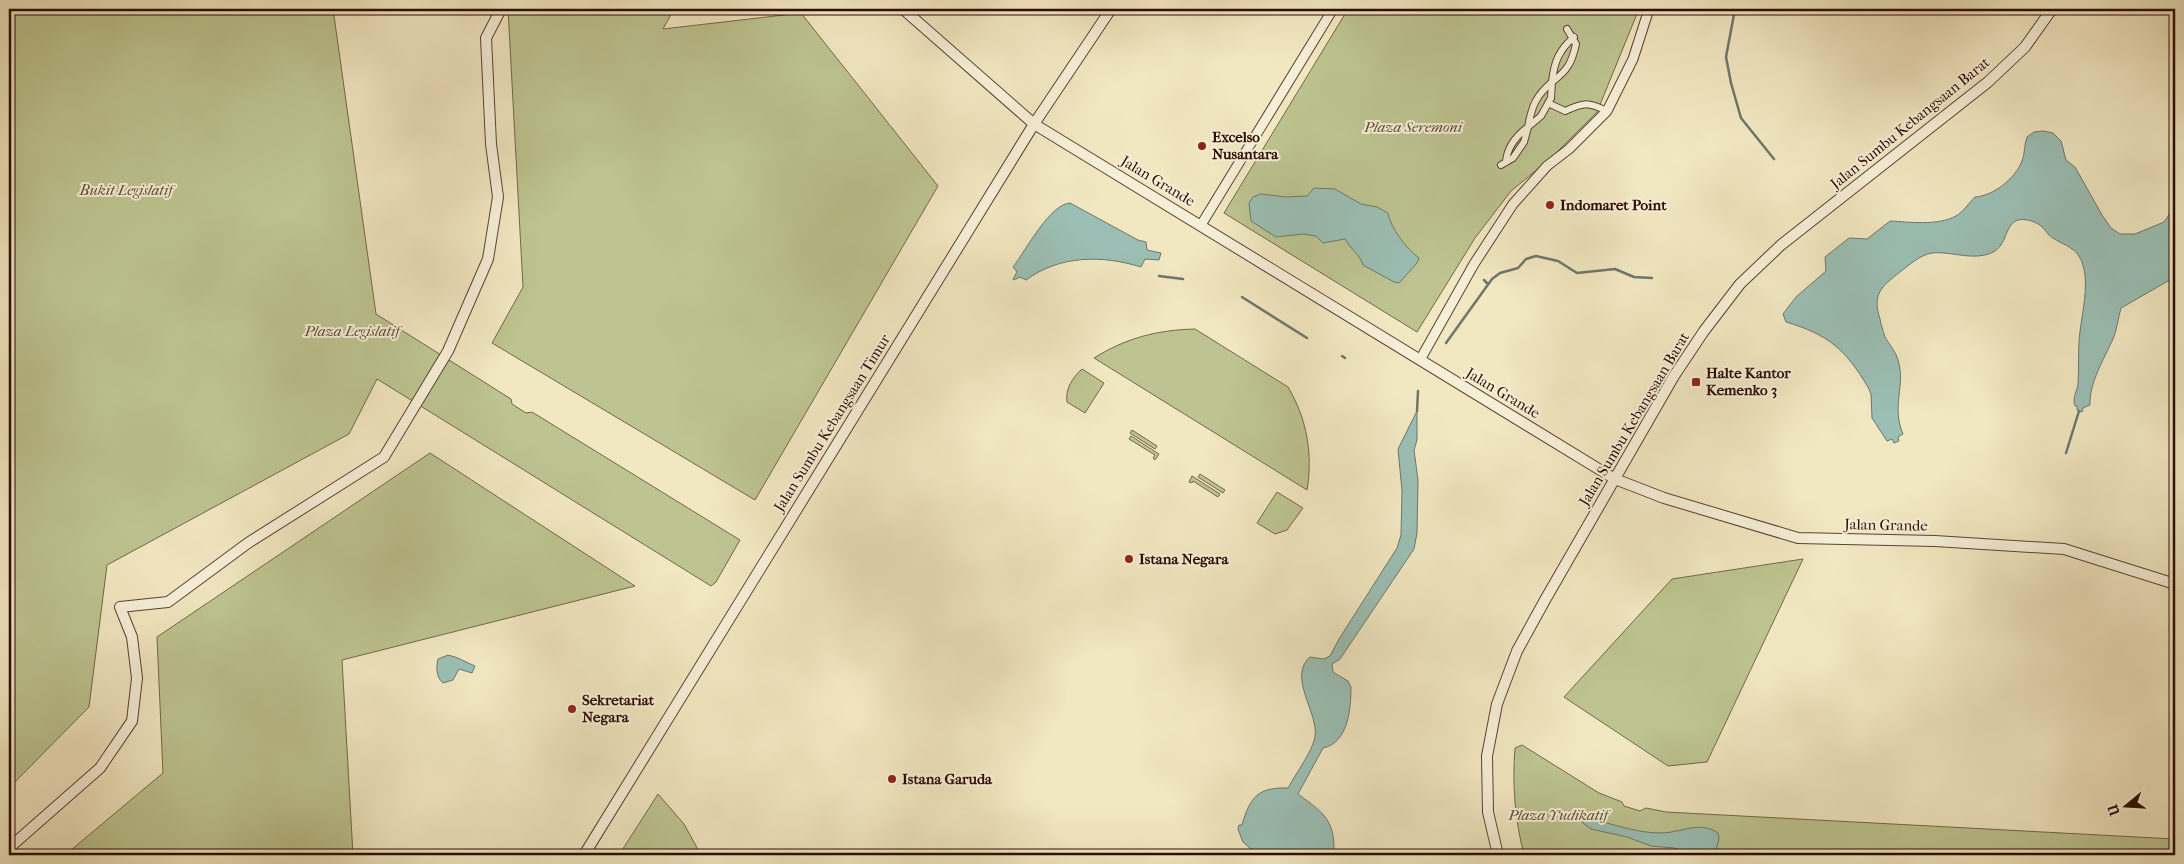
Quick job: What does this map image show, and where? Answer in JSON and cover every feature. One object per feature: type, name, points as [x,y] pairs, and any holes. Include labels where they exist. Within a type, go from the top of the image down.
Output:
[{"type":"street","points":[[9,848],[100,768],[132,721],[136,678],[132,638],[120,607],[168,602],[248,543],[384,458],[448,351],[488,259],[498,197],[491,144],[486,38],[501,9]]},
{"type":"street","name":"Jalan Grande","points":[[903,9],[1034,124],[1615,479],[1664,498],[1798,538],[1935,541],[2064,549],[2175,584]]},
{"type":"street","name":"Jalan Sumbu Kebangsaan Timur","points":[[584,855],[1034,124],[1111,9]]},
{"type":"street","points":[[1201,225],[1333,9]]},
{"type":"street","points":[[1420,360],[1474,264],[1513,204],[1547,166],[1569,149],[1608,111],[1632,59],[1649,9]]},
{"type":"street","name":"Jalan Sumbu Kebangsaan Barat","points":[[1498,855],[1488,812],[1487,756],[1497,704],[1517,651],[1674,376],[1704,330],[1740,284],[1781,245],[1988,82],[2025,47],[2052,9]]},
{"type":"street","points":[[1528,127],[1531,109],[1540,92],[1566,71],[1574,55],[1576,44],[1574,37],[1567,29]]},
{"type":"street","points":[[1504,163],[1506,152],[1517,136],[1541,116],[1551,98],[1554,64],[1562,47],[1574,37]]},
{"type":"street","points":[[1548,103],[1565,111],[1580,104],[1590,103],[1608,111]]},
{"type":"green space","points":[[9,9],[333,9],[376,314],[511,399],[512,404],[526,413],[532,412],[740,540],[716,582],[711,586],[377,379],[349,434],[107,565],[89,707],[9,788]]},
{"type":"green space","points":[[508,9],[674,9],[663,29],[801,13],[938,186],[755,500],[492,343],[523,287]]},
{"type":"green space","name":"Plaza Seremoni","points":[[1348,9],[1639,9],[1597,112],[1550,159],[1511,191],[1475,238],[1417,332],[1224,213]]},
{"type":"green space","points":[[1195,329],[1288,387],[1300,412],[1307,437],[1309,477],[1307,490],[1094,358],[1118,345],[1142,336],[1168,331]]},
{"type":"green space","points":[[1082,369],[1104,383],[1085,413],[1067,402],[1067,392],[1070,384]]},
{"type":"green space","points":[[1132,430],[1157,446],[1155,449],[1130,433]]},
{"type":"green space","points":[[1131,436],[1159,454],[1155,460],[1153,458],[1155,455],[1129,439]]},
{"type":"green space","points":[[430,453],[635,586],[342,660],[353,855],[65,855],[163,773],[157,637]]},
{"type":"green space","points":[[1200,474],[1225,490],[1223,493],[1198,477]]},
{"type":"green space","points":[[1192,476],[1220,494],[1218,497],[1193,481],[1192,483],[1189,482]]},
{"type":"green space","points":[[1277,492],[1303,508],[1287,530],[1275,534],[1257,523]]},
{"type":"green space","points":[[1803,559],[1707,762],[1668,766],[1564,697],[1672,579]]},
{"type":"green space","name":"Plaza Yudikatif","points":[[1522,745],[1599,793],[1622,802],[1624,806],[1640,811],[1646,808],[1666,812],[2175,839],[2175,855],[1524,855],[1516,815],[1514,775],[1515,748]]},
{"type":"green space","points":[[658,794],[684,824],[701,855],[619,855]]},
{"type":"water","points":[[2034,132],[2053,133],[2061,141],[2066,160],[2075,167],[2111,228],[2120,234],[2135,234],[2164,222],[2175,206],[2175,277],[2121,308],[2114,335],[2094,380],[2090,405],[2083,408],[2082,412],[2077,410],[2074,400],[2078,384],[2079,342],[2085,299],[2085,276],[2083,265],[2076,253],[2049,235],[2038,224],[2019,220],[2013,223],[2001,245],[1992,253],[1972,256],[1932,253],[1919,258],[1888,282],[1878,297],[1878,310],[1885,337],[1897,357],[1900,369],[1898,414],[1903,434],[1898,437],[1899,441],[1894,443],[1892,439],[1887,441],[1872,418],[1871,394],[1868,387],[1852,363],[1825,338],[1786,322],[1783,314],[1796,297],[1826,271],[1825,257],[1849,238],[1867,239],[1890,221],[1932,222],[1956,216],[1975,197],[1996,190],[2009,180],[2022,161],[2027,137]]},
{"type":"water","points":[[1314,188],[1335,189],[1361,204],[1377,207],[1388,213],[1392,225],[1400,238],[1419,258],[1417,263],[1399,283],[1363,265],[1345,239],[1323,243],[1316,236],[1303,234],[1276,237],[1251,221],[1249,203],[1253,197],[1261,194],[1286,197],[1307,196]]},
{"type":"water","points":[[1070,203],[1138,240],[1146,242],[1147,250],[1161,253],[1159,260],[1145,259],[1141,267],[1111,260],[1096,259],[1067,262],[1039,272],[1026,280],[1020,277],[1014,280],[1017,272],[1013,267],[1039,229],[1054,211],[1062,205]]},
{"type":"water","points":[[1417,411],[1417,440],[1414,450],[1418,480],[1417,533],[1414,549],[1340,659],[1332,664],[1333,672],[1348,681],[1351,687],[1349,715],[1343,732],[1331,745],[1323,748],[1298,794],[1322,813],[1326,819],[1333,834],[1334,855],[1258,855],[1243,842],[1238,829],[1239,825],[1242,825],[1248,807],[1257,796],[1269,789],[1288,788],[1303,763],[1315,737],[1313,717],[1303,685],[1304,665],[1310,657],[1324,659],[1330,656],[1397,548],[1401,535],[1402,491],[1398,449]]},
{"type":"water","points":[[448,655],[475,666],[472,673],[459,669],[453,680],[443,683],[438,675],[437,662],[438,659]]},
{"type":"water","points":[[1585,815],[1603,822],[1646,832],[1661,833],[1697,827],[1711,829],[1718,833],[1719,839],[1715,854],[1693,855],[1674,848],[1651,846],[1627,837],[1591,829],[1583,823],[1581,817]]},
{"type":"waterway","points":[[1735,9],[1726,57],[1731,83],[1741,118],[1774,159]]},
{"type":"waterway","points":[[1446,343],[1492,279],[1500,273],[1518,268],[1526,259],[1536,256],[1558,261],[1577,273],[1615,269],[1634,277],[1652,278]]},
{"type":"waterway","points":[[1159,276],[1183,279]]},
{"type":"waterway","points":[[1484,280],[1488,284]]},
{"type":"waterway","points":[[1242,297],[1307,338]]},
{"type":"waterway","points":[[1417,411],[1418,391]]},
{"type":"waterway","points":[[2066,453],[2079,411]]},
{"type":"place","name":"Excelso Nusantara","points":[[1202,146]]},
{"type":"place","name":"Indomaret Point","points":[[1550,205]]},
{"type":"place","name":"Halte Kantor Kemenko 3","points":[[1696,382]]},
{"type":"place","name":"Istana Negara","points":[[1129,559]]},
{"type":"place","name":"Sekretariat Negara","points":[[572,709]]},
{"type":"place","name":"Istana Garuda","points":[[892,779]]},
{"type":"park label","name":"Bukit Legislatif","points":[[126,190]]},
{"type":"park label","name":"Plaza Legislatif","points":[[352,331]]}]
